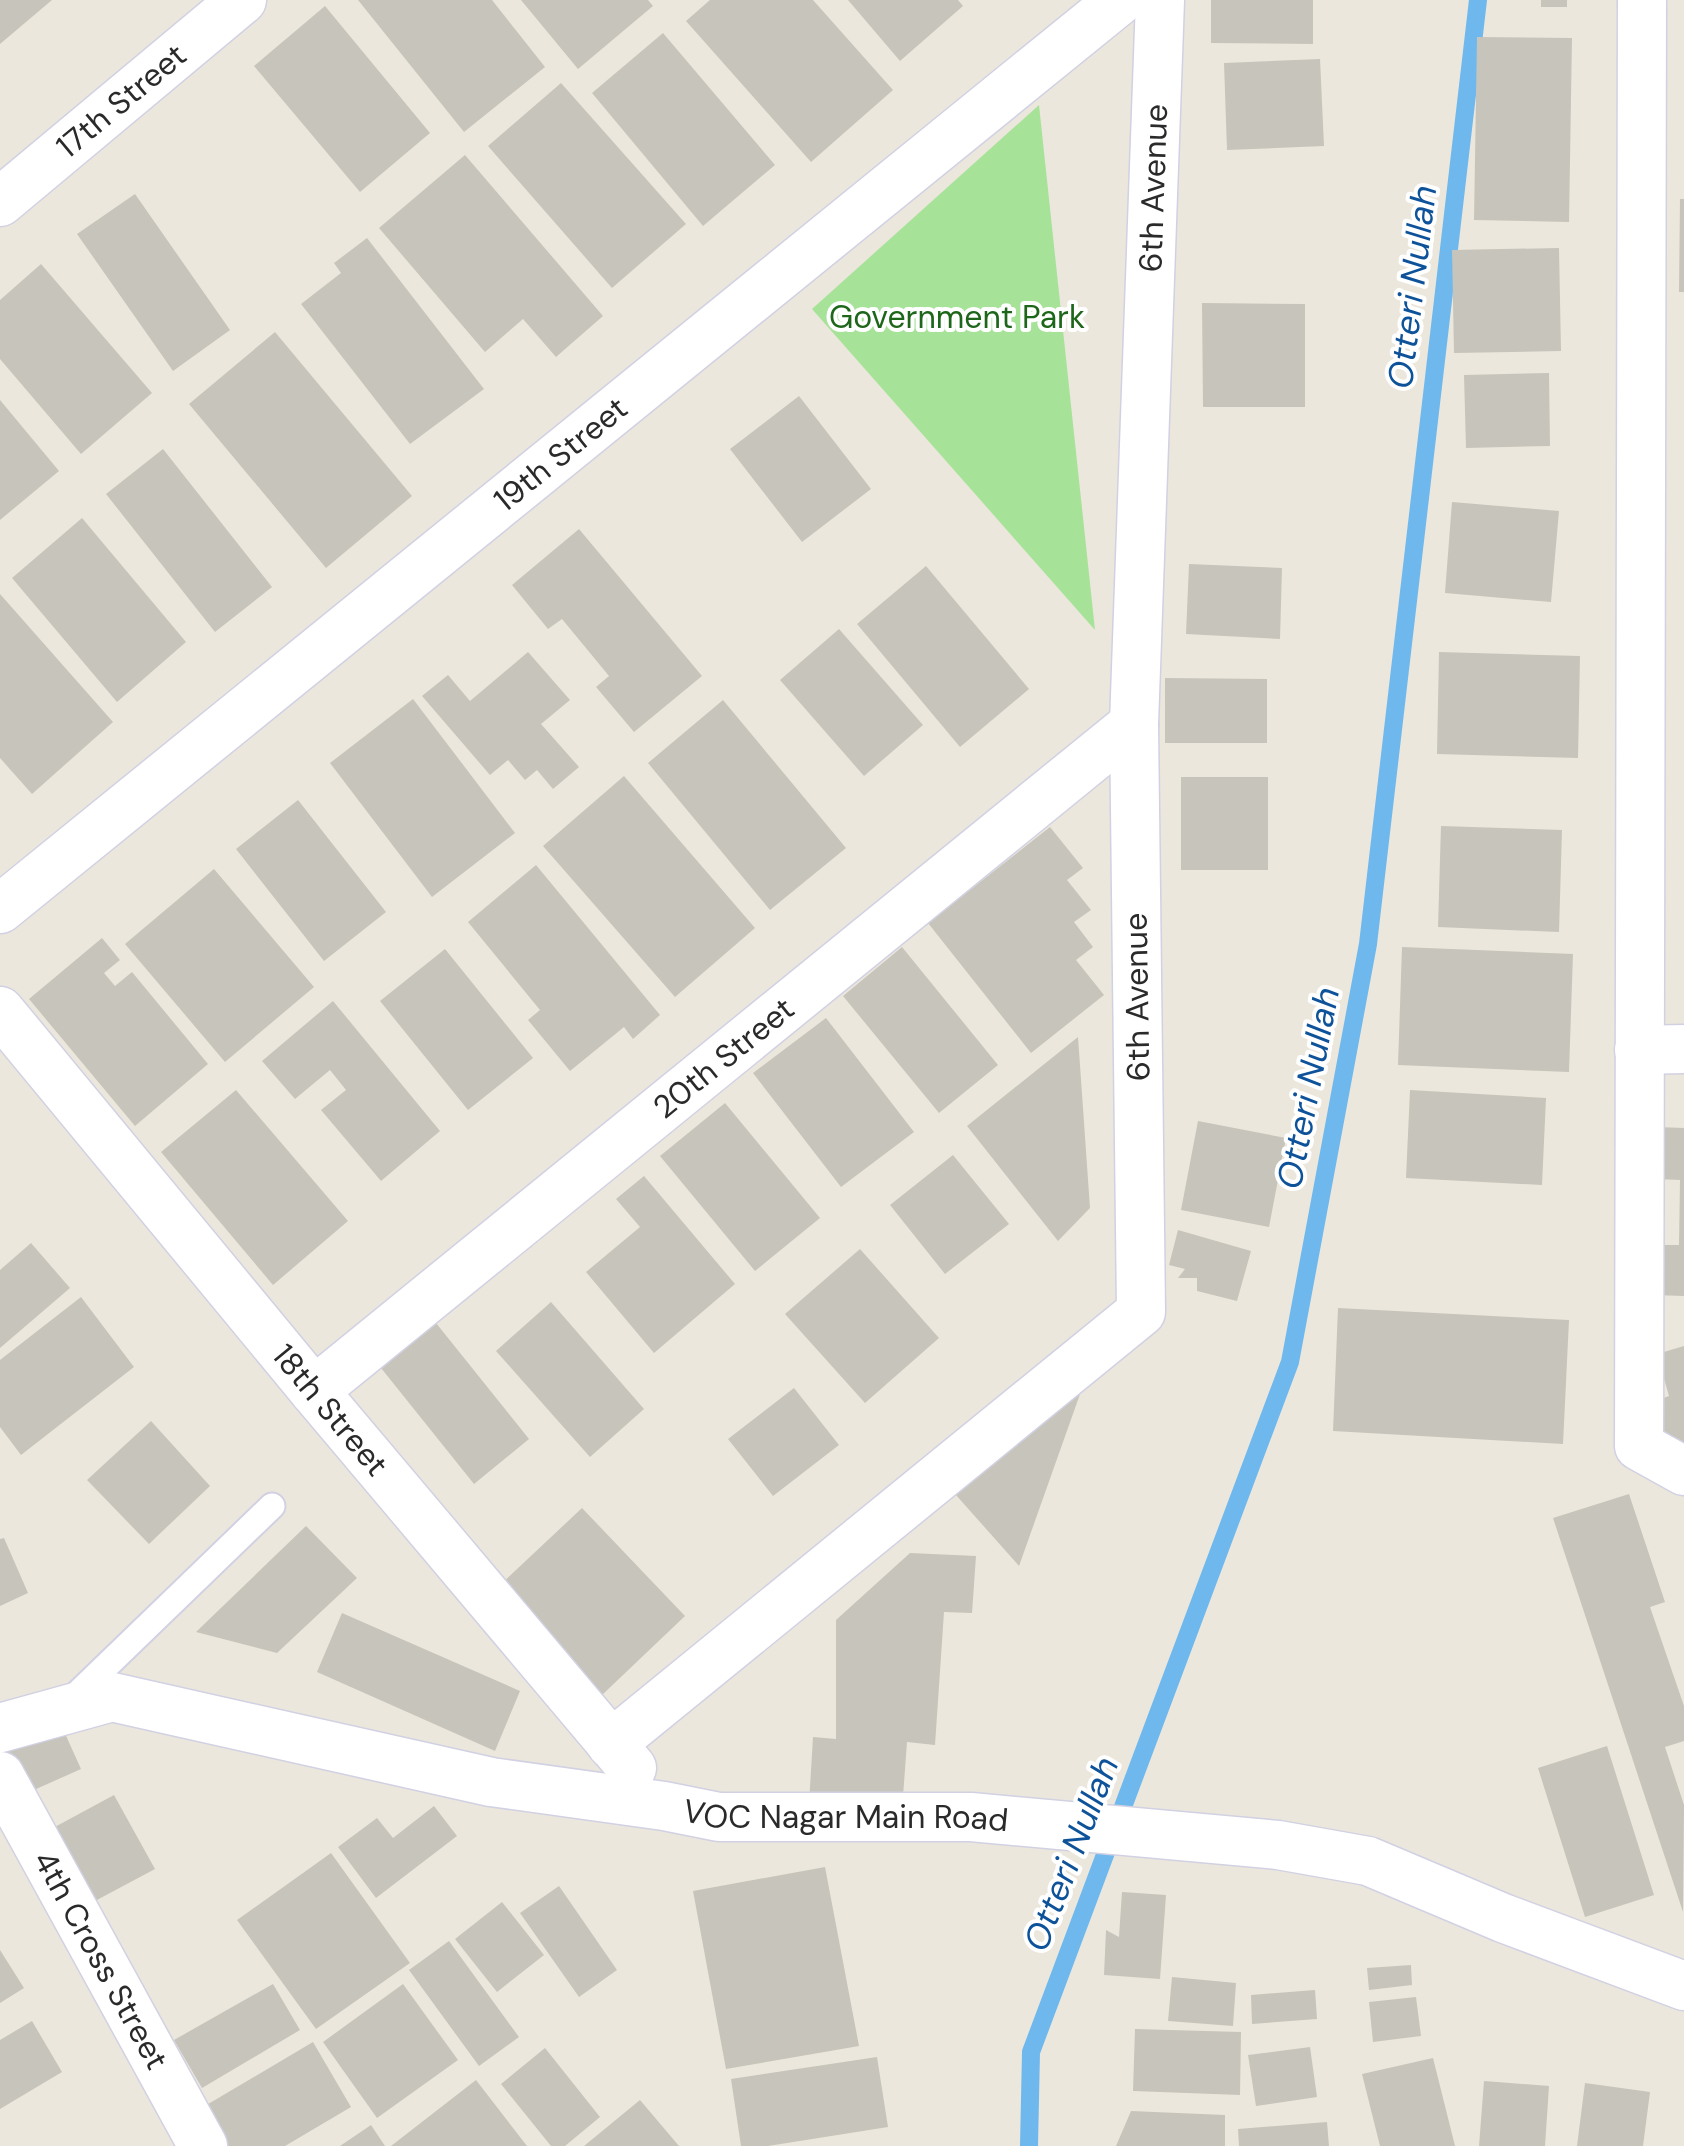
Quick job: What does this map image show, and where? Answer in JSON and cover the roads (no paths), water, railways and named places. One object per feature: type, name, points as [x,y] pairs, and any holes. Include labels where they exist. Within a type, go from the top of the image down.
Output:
[{"type":"street","name":"17th Street","points":[[0,202],[242,0]]},
{"type":"street","name":"19th Street","points":[[0,909],[1120,0]]},
{"type":"street","name":"6th Avenue","points":[[612,1744],[1141,1312],[1134,724],[1160,0]]},
{"type":"street","points":[[1642,0],[1662,1050],[1639,1446],[1684,1471]]},
{"type":"street","name":"20th Street","points":[[314,1390],[1134,724]]},
{"type":"street","name":"18th Street","points":[[0,1011],[664,1806]]},
{"type":"street","name":"VOC Nagar Main Road","points":[[0,1728],[112,1698],[490,1782],[719,1817],[971,1817],[1278,1846],[1368,1861],[1503,1918],[1684,1986]]},
{"type":"street","name":"4th Cross Street","points":[[0,1776],[203,2146]]},
{"type":"lane","points":[[60,1712],[272,1506]]},
{"type":"waterway","name":"Otteri Nullah","points":[[1029,2146],[1031,2052],[1290,1362],[1368,944],[1478,0]]},
{"type":"park label","name":"Government Park","points":[[957,317]]}]
